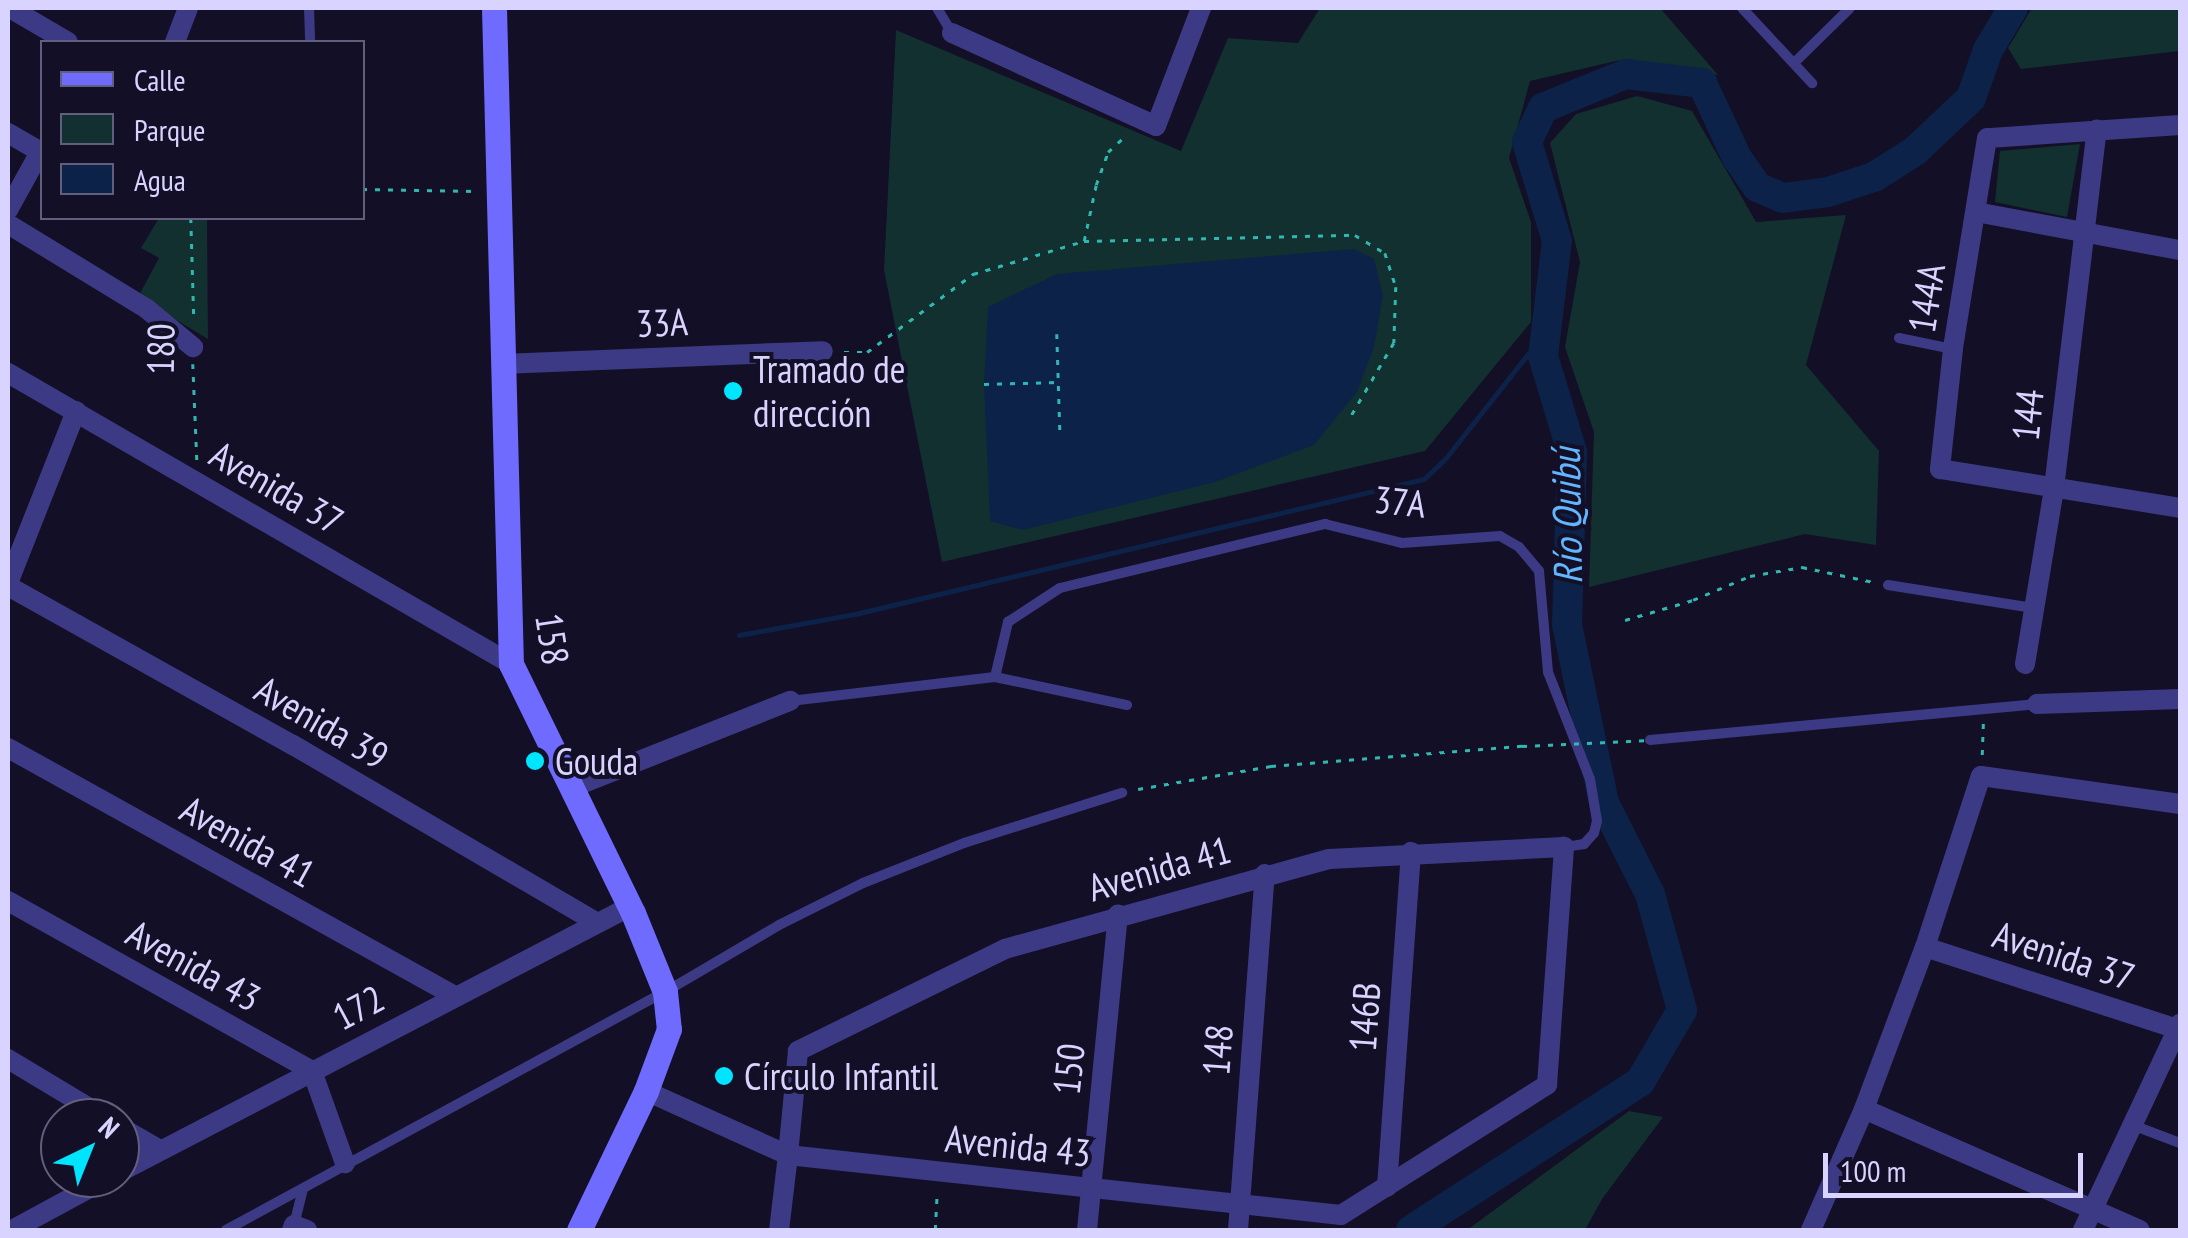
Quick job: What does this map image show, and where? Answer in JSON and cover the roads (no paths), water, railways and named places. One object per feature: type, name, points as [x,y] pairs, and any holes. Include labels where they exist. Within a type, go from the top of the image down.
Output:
[{"type":"street","points":[[10,8],[65,40]]},
{"type":"street","points":[[175,40],[188,8]]},
{"type":"street","name":"158","points":[[494,8],[510,664],[630,907],[664,992],[669,1029],[646,1092],[580,1230]]},
{"type":"street","points":[[952,34],[1156,126],[1202,8]]},
{"type":"street","points":[[2097,130],[2180,125]]},
{"type":"street","name":"144A","points":[[2054,488],[1940,469],[1953,349],[1987,138],[2097,130]]},
{"type":"street","name":"144","points":[[2025,664],[2054,488],[2097,130]]},
{"type":"street","points":[[8,133],[40,152]]},
{"type":"street","points":[[8,210],[40,155]]},
{"type":"street","points":[[1976,212],[2180,250]]},
{"type":"street","points":[[8,224],[148,309],[192,347]]},
{"type":"street","name":"33A","points":[[503,364],[823,351]]},
{"type":"street","name":"Avenida 37","points":[[8,372],[510,664]]},
{"type":"street","points":[[8,585],[76,411]]},
{"type":"street","points":[[2054,488],[2180,508]]},
{"type":"street","name":"Avenida 39","points":[[8,585],[598,923]]},
{"type":"street","points":[[2037,704],[2180,699]]},
{"type":"street","points":[[571,788],[790,701]]},
{"type":"street","name":"Avenida 41","points":[[8,748],[455,996]]},
{"type":"street","points":[[1811,1230],[1864,1108],[1926,947],[1981,776],[2180,804]]},
{"type":"street","name":"Avenida 41","points":[[788,1155],[798,1051],[1005,949],[1329,859],[1564,847]]},
{"type":"street","name":"Avenida 43","points":[[646,1092],[788,1155],[1341,1216],[1547,1085],[1564,847]]},
{"type":"street","name":"146B","points":[[1386,1187],[1411,852]]},
{"type":"street","name":"148","points":[[1238,1230],[1265,874]]},
{"type":"street","name":"Avenida 43","points":[[8,901],[312,1071]]},
{"type":"street","name":"172","points":[[140,1161],[630,907]]},
{"type":"street","name":"150","points":[[1087,1230],[1118,915]]},
{"type":"street","name":"Avenida 37","points":[[1926,947],[2180,1028]]},
{"type":"street","points":[[2084,1230],[2180,1028]]},
{"type":"street","points":[[8,1060],[72,1098]]},
{"type":"street","points":[[312,1071],[345,1163]]},
{"type":"street","points":[[1864,1108],[2140,1230]]},
{"type":"street","points":[[140,1138],[160,1150]]},
{"type":"street","points":[[779,1230],[788,1155]]},
{"type":"street","points":[[15,1222],[66,1198]]},
{"type":"lane","points":[[310,8],[310,40]]},
{"type":"lane","points":[[938,8],[952,34]]},
{"type":"lane","points":[[1742,8],[1812,83]]},
{"type":"lane","points":[[1794,64],[1850,8]]},
{"type":"lane","points":[[1899,338],[1953,349]]},
{"type":"lane","name":"37A","points":[[995,677],[1008,622],[1060,588],[1325,524],[1402,544],[1500,536],[1519,547],[1538,571],[1548,672],[1590,780],[1597,820],[1594,832],[1584,844],[1564,847]]},
{"type":"lane","points":[[1888,585],[2034,608]]},
{"type":"lane","points":[[790,701],[995,677],[1128,705]]},
{"type":"lane","points":[[1650,740],[2037,704]]},
{"type":"lane","points":[[226,1230],[664,992],[778,925],[863,883],[964,843],[1122,793]]},
{"type":"lane","points":[[2135,1126],[2180,1143]]},
{"type":"lane","points":[[298,1229],[302,1190]]},
{"type":"water","points":[[1354,249],[1374,259],[1383,295],[1374,347],[1357,392],[1314,445],[1215,482],[1023,530],[990,521],[984,384],[988,307],[1057,274]]},
{"type":"waterway","name":"Río Quibú","points":[[1411,1230],[1640,1082],[1682,1010],[1650,894],[1604,803],[1567,625],[1572,452],[1543,356],[1557,241],[1527,142],[1543,108],[1626,74],[1702,83],[1737,158],[1757,187],[1783,198],[1828,192],[1874,177],[1915,151],[1971,98],[1988,50],[2013,8]]},
{"type":"waterway","points":[[739,635],[855,614],[1424,479],[1445,459],[1547,330]]},
{"type":"place","name":"Tramado de dirección","points":[[733,391]]},
{"type":"place","name":"Gouda","points":[[535,761]]},
{"type":"place","name":"Círculo Infantil","points":[[724,1076]]}]
